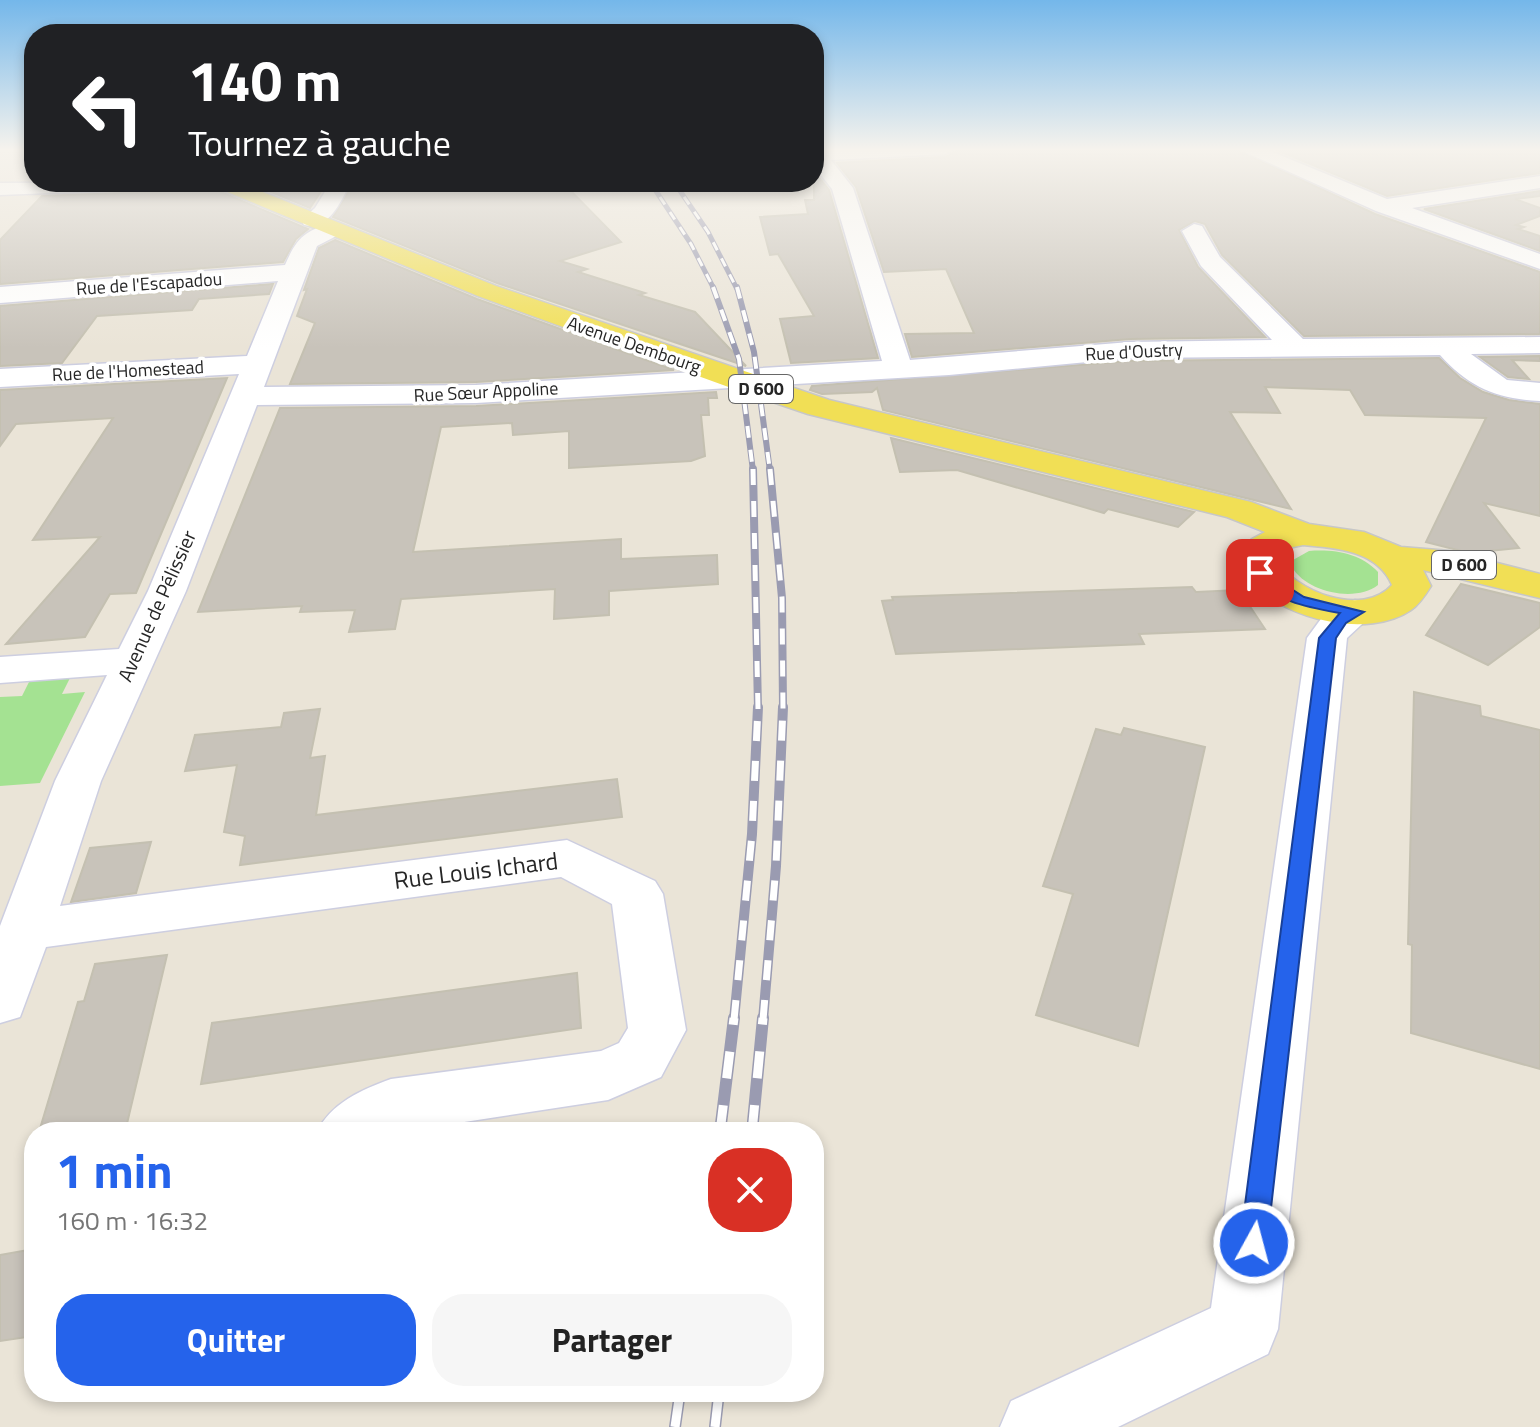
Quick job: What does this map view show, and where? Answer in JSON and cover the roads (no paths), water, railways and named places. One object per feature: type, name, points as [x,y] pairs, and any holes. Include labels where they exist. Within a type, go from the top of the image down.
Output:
[{"type":"main road","name":"Avenue Dembourg","points":[[300,215],[593,332],[819,407],[1239,509],[1303,534]]},
{"type":"main road","name":"Avenue Dembourg","points":[[1201,502],[1242,521],[1262,546]]},
{"type":"main road","points":[[1303,534],[1339,537],[1369,545],[1403,572],[1406,598],[1389,608],[1327,617],[1275,587],[1260,573],[1256,559],[1262,546],[1279,537],[1303,534]]},
{"type":"main road","name":"D 600","points":[[1403,572],[1536,585]]},
{"type":"street","points":[[323,215],[324,225]]},
{"type":"street","points":[[850,215],[898,368]]},
{"type":"street","points":[[1408,215],[1540,262]]},
{"type":"street","name":"Avenue de Pélissier","points":[[0,1001],[78,781],[167,591],[306,243],[324,225]]},
{"type":"street","points":[[1194,231],[1210,261],[1294,346]]},
{"type":"street","name":"Rue de l'Escapadou","points":[[0,295],[297,272]]},
{"type":"street","points":[[1446,344],[1477,379],[1488,385],[1540,392]]},
{"type":"street","name":"Rue d'Oustry","points":[[729,378],[1130,350],[1540,345]]},
{"type":"street","name":"Rue de l'Homestead","points":[[0,378],[250,380]]},
{"type":"street","name":"Rue Sœur Appoline","points":[[250,380],[476,394],[729,378]]},
{"type":"street","points":[[1037,1427],[1243,1329],[1327,617]]},
{"type":"street","points":[[0,670],[134,660]]},
{"type":"street","name":"Rue Louis Ichard","points":[[25,930],[567,858],[637,894],[657,1030],[640,1060],[608,1075],[391,1105],[364,1122]]},
{"type":"railway","points":[[672,215],[713,287]]},
{"type":"railway","points":[[696,215],[737,289]]},
{"type":"railway","points":[[713,287],[739,359],[753,471]]},
{"type":"railway","points":[[737,287],[754,352],[770,471]]},
{"type":"railway","points":[[753,469],[758,708]]},
{"type":"railway","points":[[770,469],[782,598],[783,707]]},
{"type":"railway","points":[[763,1020],[776,866],[783,707]]},
{"type":"railway","points":[[734,1020],[752,834],[758,708]]},
{"type":"railway","points":[[721,1122],[734,1018]]},
{"type":"railway","points":[[753,1122],[763,1018]]},
{"type":"railway","points":[[675,1427],[679,1402]]},
{"type":"railway","points":[[715,1427],[718,1402]]}]
